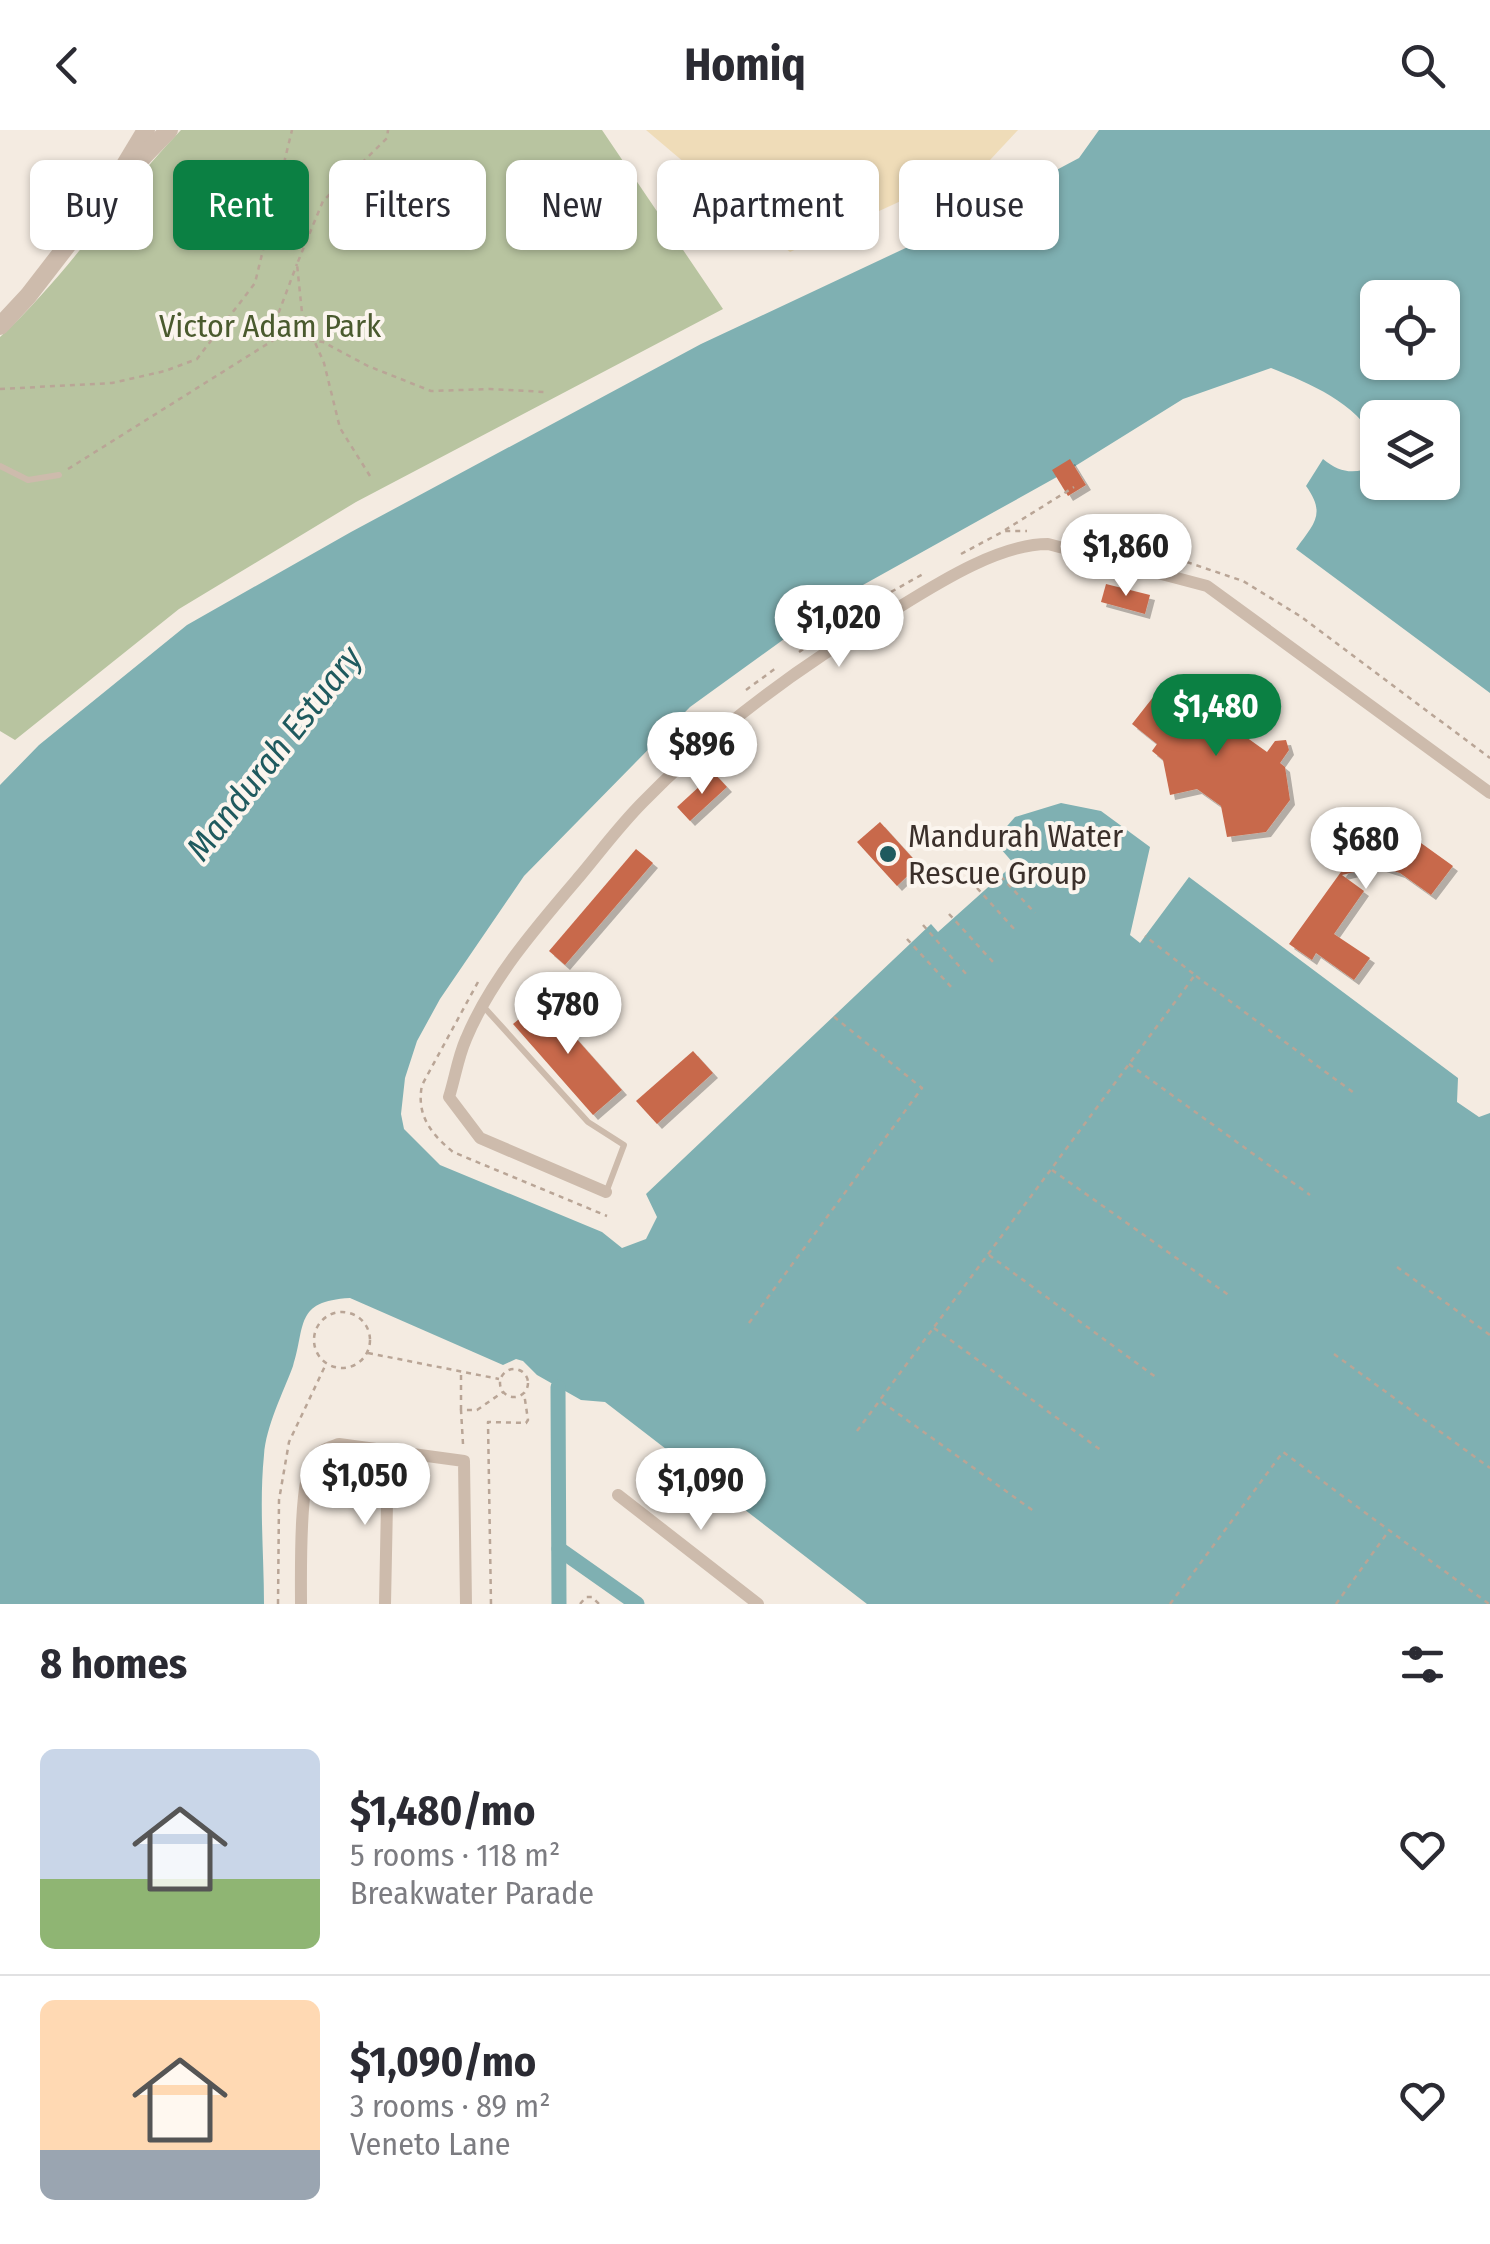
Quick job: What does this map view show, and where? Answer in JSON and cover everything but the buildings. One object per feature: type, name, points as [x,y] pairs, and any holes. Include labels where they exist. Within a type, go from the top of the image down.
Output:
[{"type":"street","points":[[128,160],[146,130]]},
{"type":"street","points":[[140,160],[169,130]]},
{"type":"street","points":[[0,326],[64,250]]},
{"type":"street","points":[[606,1192],[480,1138],[449,1097],[465,1042],[482,1005],[544,917],[641,804],[703,745],[774,688],[862,629],[925,591],[1000,555],[1031,544],[1070,548],[1206,586],[1490,793]]},
{"type":"street","points":[[302,1604],[301,1541],[309,1464],[320,1450],[339,1444],[464,1461],[466,1604]]},
{"type":"street","points":[[385,1604],[388,1453]]},
{"type":"street","points":[[618,1495],[758,1604]]},
{"type":"lane","points":[[0,466],[28,480],[59,476]]},
{"type":"lane","points":[[482,1005],[588,1122],[624,1145],[606,1192]]},
{"type":"path","points":[[0,389],[112,383],[165,371],[197,358],[255,283],[292,130]]},
{"type":"path","points":[[268,343],[323,201],[387,138],[388,130]]},
{"type":"path","points":[[297,264],[302,313],[324,363],[340,428],[370,476]]},
{"type":"path","points":[[59,476],[280,336],[314,340],[431,391],[490,388],[545,392]]},
{"type":"path","points":[[952,559],[1074,487]]},
{"type":"path","points":[[1004,530],[1037,530]]},
{"type":"path","points":[[1071,536],[1160,553],[1243,581],[1300,616],[1490,758]]},
{"type":"path","points":[[742,694],[866,606],[934,568]]},
{"type":"path","points":[[994,868],[1035,914]]},
{"type":"path","points":[[977,888],[1016,931]]},
{"type":"path","points":[[950,914],[994,962]]},
{"type":"path","points":[[923,925],[968,975]]},
{"type":"path","points":[[1145,936],[1354,1093]]},
{"type":"path","points":[[907,939],[953,990]]},
{"type":"path","points":[[484,974],[455,1020],[422,1086],[425,1123],[453,1152],[607,1216]]},
{"type":"path","points":[[857,1432],[1195,975]]},
{"type":"path","points":[[749,1322],[922,1088],[834,1016]]},
{"type":"path","points":[[1129,1064],[1310,1195]]},
{"type":"path","points":[[1051,1169],[1230,1296]]},
{"type":"path","points":[[988,1254],[1157,1378]]},
{"type":"path","points":[[1397,1266],[1490,1336]]},
{"type":"path","points":[[350,1313],[365,1324],[370,1344],[367,1353],[354,1366],[335,1368],[326,1364],[315,1348],[316,1328],[330,1314],[350,1313]]},
{"type":"path","points":[[934,1328],[1102,1451]]},
{"type":"path","points":[[367,1353],[499,1380]]},
{"type":"path","points":[[1334,1354],[1490,1468]]},
{"type":"path","points":[[278,1604],[279,1500],[289,1442],[326,1364]]},
{"type":"path","points":[[490,1604],[488,1422],[528,1420],[524,1393],[528,1378],[517,1368],[509,1368],[499,1380]]},
{"type":"path","points":[[461,1372],[464,1461]]},
{"type":"path","points":[[499,1380],[503,1392]]},
{"type":"path","points":[[461,1410],[477,1410],[503,1392]]},
{"type":"path","points":[[503,1392],[518,1397],[524,1393]]},
{"type":"path","points":[[880,1400],[1035,1512]]},
{"type":"path","points":[[1170,1604],[1283,1452],[1489,1604]]},
{"type":"path","points":[[1336,1604],[1389,1530]]},
{"type":"path","points":[[580,1604],[592,1597],[599,1604]]},
{"type":"green space","name":"Victor Adam Park","points":[[181,130],[602,130],[622,160],[506,160],[506,250],[637,250],[637,182],[657,211],[657,250],[683,250],[723,309],[356,502],[179,609],[15,740],[0,731],[0,337],[79,250],[153,250],[153,161]]},
{"type":"sand","points":[[646,130],[1018,130],[990,160],[899,160],[899,202],[879,211],[879,160],[681,160]]},
{"type":"water","name":"Mandurah Estuary","points":[[1099,130],[1490,130],[1490,693],[1296,549],[1315,519],[1316,505],[1306,486],[1323,459],[1342,470],[1360,470],[1360,500],[1460,500],[1460,400],[1360,400],[1360,419],[1316,388],[1271,368],[1183,399],[1064,473],[845,595],[690,707],[524,876],[440,999],[417,1041],[405,1078],[401,1114],[404,1129],[440,1165],[602,1232],[622,1248],[646,1239],[657,1217],[646,1194],[931,924],[938,932],[1014,864],[994,841],[1015,817],[1061,803],[1101,811],[1150,847],[1130,935],[1140,943],[1189,877],[1458,1078],[1457,1102],[1479,1117],[1490,1113],[1490,1604],[867,1604],[605,1402],[581,1400],[537,1375],[523,1361],[516,1359],[503,1365],[350,1298],[319,1304],[305,1318],[293,1366],[268,1433],[262,1492],[264,1604],[0,1604],[0,785],[39,745],[187,625],[701,344],[901,250],[1059,250],[1059,169],[1079,158]]},
{"type":"waterway","points":[[558,1387],[559,1604]]},
{"type":"waterway","points":[[559,1549],[637,1604]]},
{"type":"place","name":"Mandurah Water Rescue Group","points":[[888,854]]}]
